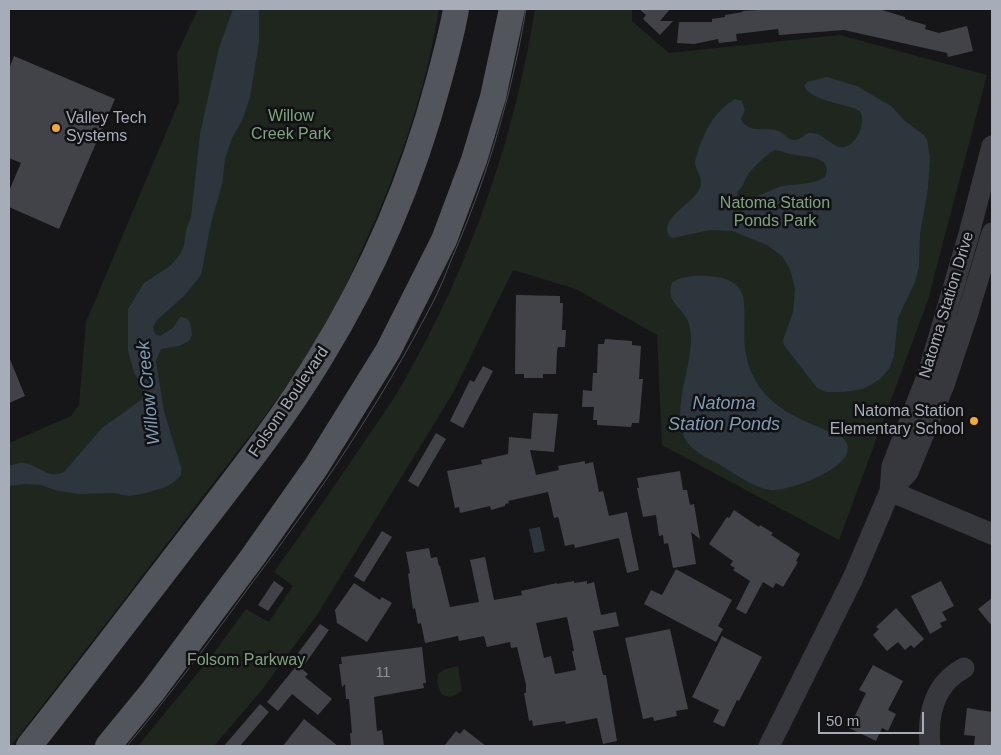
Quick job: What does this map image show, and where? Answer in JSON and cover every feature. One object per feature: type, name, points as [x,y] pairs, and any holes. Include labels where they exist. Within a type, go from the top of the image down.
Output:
[{"type":"main road","name":"Folsom Boulevard","points":[[29,746],[241,470],[319,360],[348,312],[380,246],[412,170],[436,94],[456,9]]},
{"type":"main road","points":[[108,746],[153,691],[252,558],[316,467],[388,351],[444,240],[474,160],[493,98],[512,9]]},
{"type":"street","name":"Natoma Station Drive","points":[[768,746],[853,578],[890,491],[892,466],[928,374],[969,234],[992,146]]},
{"type":"street","name":"Natoma Station Drive","points":[[890,491],[908,472],[944,385],[992,233]]},
{"type":"street","points":[[890,491],[992,534]]},
{"type":"street","points":[[930,746],[931,720],[936,696],[948,678],[964,668]]},
{"type":"green space","name":"Willow Creek Park","points":[[198,9],[439,9],[426,73],[397,166],[344,290],[320,335],[256,428],[11,746],[9,746],[9,443],[71,416],[79,405],[86,322],[179,102],[177,54]]},
{"type":"green space","name":"Natoma Station Ponds Park","points":[[535,9],[632,9],[632,21],[669,53],[840,35],[987,75],[928,300],[839,540],[662,445],[657,335],[576,289],[513,270],[453,393],[317,615],[261,691],[214,746],[138,746],[210,658],[246,609],[269,622],[293,586],[274,572],[392,401],[428,337],[469,247],[502,154],[526,58]]},
{"type":"green space","points":[[458,666],[462,691],[452,696],[441,694],[437,681],[438,674],[445,669]]},
{"type":"water","name":"Willow Creek","points":[[233,9],[259,9],[259,42],[250,97],[242,121],[232,138],[225,159],[222,185],[211,223],[201,275],[185,295],[157,320],[153,327],[155,334],[160,336],[173,328],[180,317],[186,318],[190,322],[192,335],[189,341],[179,346],[161,349],[156,361],[164,411],[181,467],[181,475],[166,487],[129,496],[113,493],[80,494],[58,491],[41,485],[9,486],[9,466],[16,464],[27,463],[53,474],[64,472],[102,428],[141,400],[145,393],[134,372],[128,351],[128,309],[144,283],[170,266],[179,256],[184,246],[186,230],[191,217],[200,134],[219,48]]},
{"type":"water","name":"Natoma Station Ponds","points":[[827,77],[857,86],[891,106],[905,121],[924,135],[927,140],[930,157],[928,189],[920,234],[919,267],[915,282],[898,318],[894,356],[889,369],[880,379],[863,389],[844,392],[826,392],[817,388],[784,345],[783,340],[793,312],[795,289],[790,269],[782,256],[767,245],[732,231],[710,230],[673,238],[670,237],[667,230],[672,217],[698,192],[701,185],[695,160],[705,133],[712,120],[722,108],[735,99],[742,101],[745,110],[741,119],[748,127],[776,130],[793,140],[808,133],[816,133],[841,147],[846,147],[852,143],[859,134],[862,125],[860,111],[814,96],[804,86],[807,82]],"holes":[[[775,150],[818,159],[826,165],[825,177],[809,183],[779,187],[748,199],[738,198],[737,192],[746,177],[760,161]]]},
{"type":"water","name":"Natoma Station Ponds","points":[[692,276],[714,277],[729,281],[738,287],[743,297],[745,309],[746,354],[756,381],[761,389],[778,406],[809,423],[842,437],[848,447],[845,457],[837,466],[809,481],[794,486],[771,490],[765,489],[743,479],[702,455],[685,439],[680,410],[690,353],[691,332],[687,319],[674,303],[670,289],[672,283],[678,279]]},
{"type":"water","points":[[540,527],[545,551],[534,553],[529,529]]},
{"type":"building","points":[[639,9],[670,9],[660,21],[673,21],[660,35],[643,19],[646,15]]},
{"type":"building","points":[[775,9],[879,9],[926,25],[925,29],[939,33],[967,26],[973,51],[948,57],[947,53],[844,30],[779,35],[778,29],[736,34],[737,41],[719,43],[718,39],[694,44],[677,43],[679,22],[712,22],[712,19],[742,11]]},
{"type":"building","name":"Valley Tech Systems","points":[[14,56],[115,99],[59,229],[9,207],[9,191],[21,163],[9,158],[9,69]]},
{"type":"building","points":[[516,295],[560,296],[560,303],[563,303],[562,330],[566,330],[565,347],[558,347],[557,351],[556,374],[543,374],[543,378],[524,378],[524,374],[515,374]]},
{"type":"building","points":[[605,339],[632,341],[632,345],[641,346],[639,379],[643,379],[639,423],[632,423],[631,427],[597,425],[597,420],[593,420],[594,407],[582,407],[583,390],[592,391],[593,373],[597,373],[598,344],[604,344]]},
{"type":"building","points":[[9,357],[25,396],[9,403]]},
{"type":"building","points":[[483,366],[493,371],[463,428],[450,421],[470,380],[474,382]]},
{"type":"building","points":[[533,413],[558,414],[554,452],[530,450],[536,475],[559,470],[558,466],[585,461],[585,464],[593,462],[599,492],[603,491],[609,516],[627,512],[639,570],[627,573],[619,538],[575,548],[574,544],[565,546],[558,517],[554,518],[548,492],[508,501],[509,503],[505,504],[505,506],[491,510],[490,506],[460,513],[459,507],[455,508],[447,471],[482,464],[481,460],[508,454],[509,437],[531,439]]},
{"type":"building","points":[[436,433],[446,439],[418,487],[408,481]]},
{"type":"building","points":[[680,471],[683,490],[687,490],[690,505],[694,504],[700,539],[691,532],[696,564],[673,568],[668,543],[664,544],[663,535],[659,536],[656,515],[643,517],[637,488],[639,488],[637,478]]},
{"type":"building","points":[[734,510],[759,527],[760,525],[773,533],[771,535],[800,554],[796,561],[798,562],[783,587],[776,583],[773,588],[763,582],[746,614],[736,609],[750,581],[733,570],[735,568],[730,565],[733,561],[709,544]]},
{"type":"building","points":[[382,531],[392,537],[364,582],[354,576]]},
{"type":"building","points":[[429,548],[431,558],[437,557],[450,607],[479,602],[470,560],[485,557],[494,600],[522,595],[521,591],[557,583],[587,581],[587,584],[594,582],[601,615],[616,612],[619,626],[593,631],[603,675],[606,675],[617,741],[603,744],[597,718],[566,724],[565,721],[533,726],[532,720],[529,721],[524,693],[526,693],[526,685],[517,647],[511,648],[510,642],[487,647],[484,636],[459,641],[458,636],[425,643],[421,623],[418,624],[415,608],[413,609],[406,552]],"holes":[[[567,617],[574,651],[572,651],[576,670],[555,674],[551,656],[544,658],[536,623]]]},
{"type":"building","points":[[676,569],[732,600],[718,626],[723,629],[716,642],[644,604],[651,590],[662,595]]},
{"type":"building","points":[[274,581],[284,588],[268,611],[258,605]]},
{"type":"building","points":[[941,581],[954,606],[942,612],[947,620],[940,623],[942,627],[930,634],[911,596]]},
{"type":"building","points":[[354,583],[380,600],[382,597],[392,603],[367,642],[337,623],[335,610]]},
{"type":"building","points":[[992,598],[992,626],[978,609]]},
{"type":"building","points":[[896,608],[924,639],[914,648],[911,645],[905,650],[898,642],[887,651],[873,635],[879,629],[876,627]]},
{"type":"building","points":[[320,624],[329,630],[305,664],[295,657]]},
{"type":"building","points":[[670,629],[688,709],[676,711],[677,716],[654,721],[653,717],[643,719],[625,638]]},
{"type":"building","points":[[722,636],[762,657],[724,727],[713,722],[719,710],[692,697]]},
{"type":"building","points":[[422,647],[426,683],[423,683],[424,688],[374,697],[377,731],[382,730],[384,746],[351,746],[350,733],[352,733],[349,699],[346,699],[345,684],[342,687],[339,664],[342,664],[341,657]]},
{"type":"building","points":[[297,665],[308,674],[305,677],[332,699],[318,715],[292,694],[278,711],[267,702]]},
{"type":"building","points":[[873,665],[903,681],[888,710],[896,714],[888,731],[882,728],[876,741],[849,728],[866,693],[859,690]]},
{"type":"building","points":[[260,704],[269,712],[240,746],[224,746]]},
{"type":"building","points":[[967,708],[992,712],[992,746],[974,746],[975,736],[964,735]]},
{"type":"building","points":[[304,719],[338,746],[283,746]]},
{"type":"building","points":[[464,729],[486,746],[444,746],[456,731],[460,734]]},
{"type":"tram line","points":[[127,746],[190,668],[299,519],[369,414],[412,341],[440,287],[465,228],[487,166],[506,104],[526,9]]},
{"type":"place","name":"Valley Tech Systems","points":[[56,128]]},
{"type":"place","name":"Natoma Station Elementary School","points":[[974,421]]},
{"type":"park label","name":"Folsom Parkway","points":[[246,661]]}]
